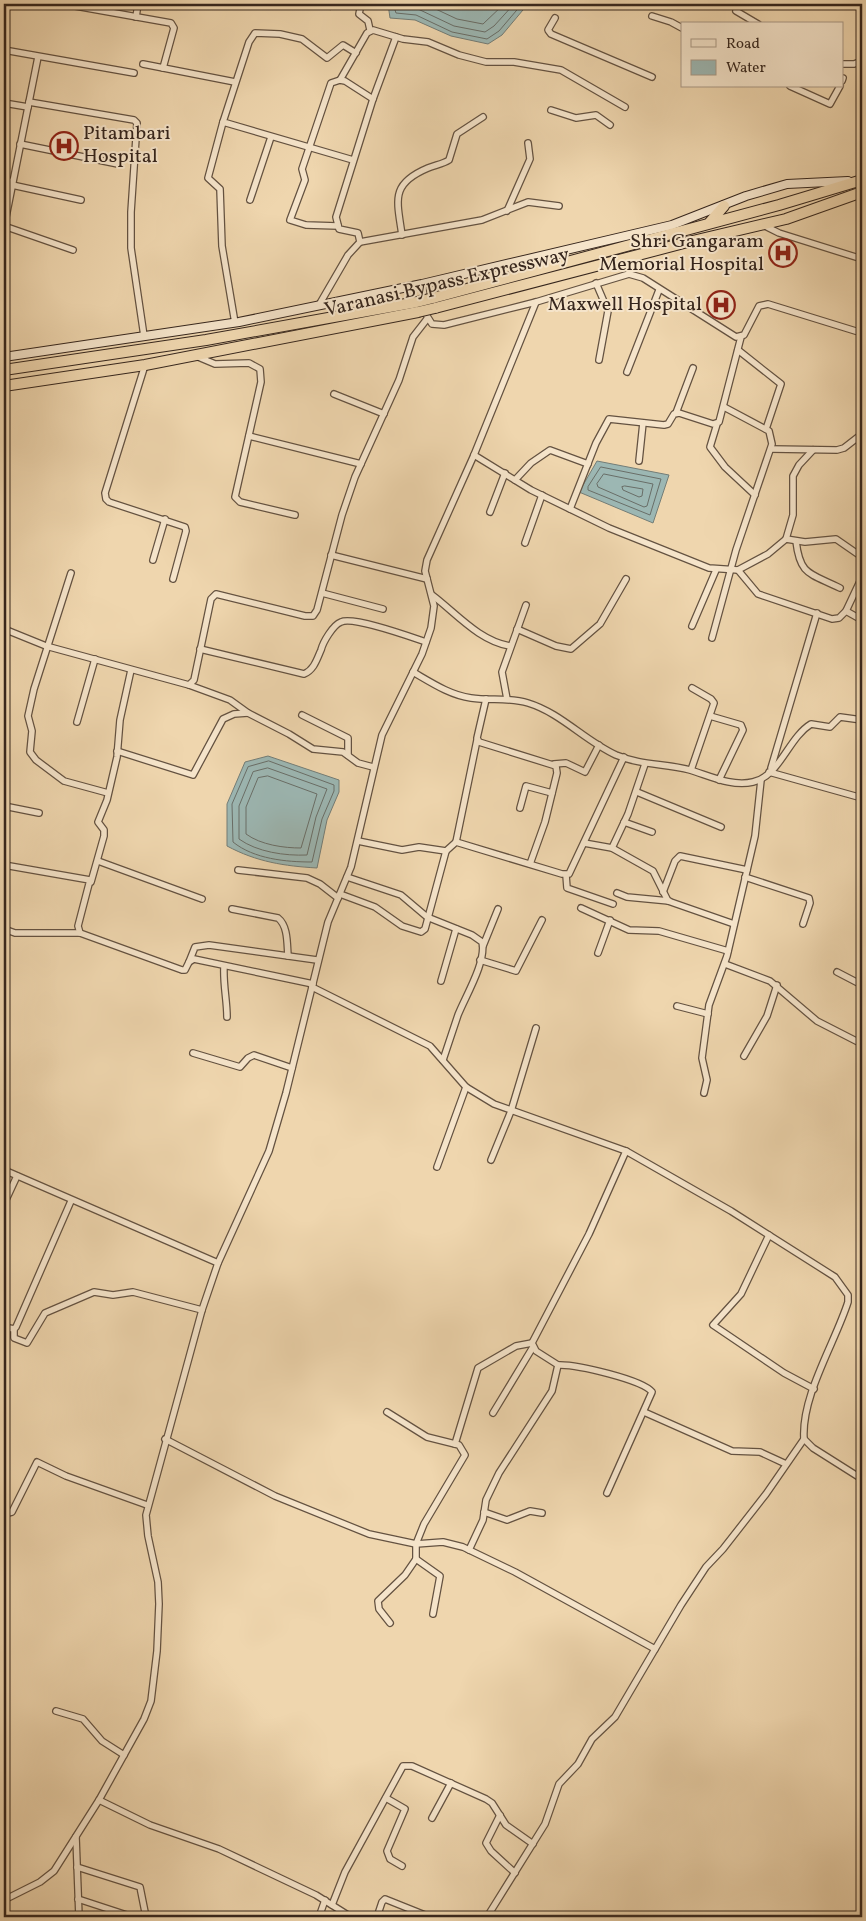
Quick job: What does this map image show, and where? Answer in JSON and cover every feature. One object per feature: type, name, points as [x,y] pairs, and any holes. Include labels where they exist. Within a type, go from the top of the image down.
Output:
[{"type":"highway","name":"Varanasi Bypass Expressway","points":[[434,303],[710,222],[779,205],[859,180]]},
{"type":"highway","name":"Varanasi Bypass Expressway","points":[[4,386],[145,365],[418,307],[786,219],[862,192]]},
{"type":"highway","points":[[710,222],[724,206]]},
{"type":"highway","name":"Varanasi Bypass Expressway","points":[[4,370],[418,307]]},
{"type":"street","points":[[64,4],[174,25],[164,68]]},
{"type":"street","points":[[136,17],[138,4]]},
{"type":"street","points":[[338,226],[306,225],[290,220],[305,180],[302,169],[328,87],[340,80],[370,30],[368,21],[359,14],[361,4]]},
{"type":"street","points":[[736,11],[755,22]]},
{"type":"street","points":[[652,16],[681,28]]},
{"type":"street","points":[[555,18],[548,30],[550,34],[652,77]]},
{"type":"street","points":[[370,30],[396,37],[428,42],[458,55],[486,62],[514,62],[561,70],[625,107]]},
{"type":"street","points":[[235,322],[222,246],[220,189],[208,178],[235,82],[249,42],[255,33],[280,34],[302,39],[327,58],[343,45],[356,53]]},
{"type":"street","points":[[360,242],[358,233],[342,230],[338,226],[336,217],[373,99],[396,37]]},
{"type":"street","points":[[4,50],[134,73]]},
{"type":"street","points":[[38,57],[4,226],[73,250]]},
{"type":"street","points":[[844,64],[854,64],[862,61]]},
{"type":"street","points":[[143,64],[235,82]]},
{"type":"street","points":[[340,80],[373,99]]},
{"type":"street","points":[[794,88],[830,104],[839,88]]},
{"type":"street","points":[[4,103],[28,104],[134,120],[138,123],[131,212],[131,248],[144,336]]},
{"type":"street","points":[[551,110],[576,118],[596,115],[610,125]]},
{"type":"street","points":[[402,235],[397,199],[404,182],[417,173],[449,160],[457,134],[483,117]]},
{"type":"street","points":[[223,122],[353,160]]},
{"type":"street","points":[[250,200],[271,137]]},
{"type":"street","points":[[507,211],[530,159],[528,143]]},
{"type":"street","points":[[20,144],[118,164]]},
{"type":"street","points":[[4,175],[12,185],[81,200]]},
{"type":"street","points":[[4,357],[235,322],[422,284],[672,225],[746,196],[787,184],[859,180]]},
{"type":"street","points":[[319,305],[348,255],[360,242],[477,221],[528,202],[559,206]]},
{"type":"street","points":[[761,224],[779,233],[862,259]]},
{"type":"street","points":[[422,284],[427,319],[432,324],[444,325],[536,302],[629,274],[643,278],[659,290],[741,338]]},
{"type":"street","points":[[596,283],[608,311],[599,360]]},
{"type":"street","points":[[627,372],[659,290]]},
{"type":"street","points":[[6,1898],[40,1882],[54,1871],[99,1800],[144,1719],[151,1701],[157,1651],[158,1582],[148,1536],[146,1515],[165,1439],[202,1310],[218,1263],[269,1151],[292,1068],[317,960],[328,922],[347,877],[358,841],[382,735],[413,672],[433,620],[432,595],[427,580],[427,560],[431,547],[474,456],[536,302]]},
{"type":"street","points":[[755,495],[725,467],[710,447],[724,407],[741,338],[759,306],[768,304],[862,333]]},
{"type":"street","points":[[189,685],[194,680],[211,600],[216,594],[309,617],[315,614],[342,515],[361,464],[399,380],[413,338],[427,319]]},
{"type":"street","points":[[738,350],[781,384],[766,429]]},
{"type":"street","points":[[195,355],[215,364],[249,363],[260,369],[261,382],[236,500],[295,516]]},
{"type":"street","points":[[145,365],[105,493],[106,499],[109,502],[183,524],[186,529],[173,579]]},
{"type":"street","points":[[570,509],[607,420],[612,418],[643,423],[668,424],[676,412],[693,368]]},
{"type":"street","points":[[334,394],[384,414]]},
{"type":"street","points":[[712,638],[736,569],[736,550],[772,438],[766,429],[724,407]]},
{"type":"street","points":[[676,412],[717,424]]},
{"type":"street","points":[[638,461],[643,423]]},
{"type":"street","points":[[770,449],[837,450],[844,448],[862,434]]},
{"type":"street","points":[[249,436],[361,464]]},
{"type":"street","points":[[515,480],[532,463],[550,450],[588,464]]},
{"type":"street","points":[[474,456],[542,496],[609,528],[716,570],[736,569],[768,554],[786,539],[793,515],[793,476],[813,450]]},
{"type":"street","points":[[490,512],[505,473]]},
{"type":"street","points":[[525,543],[542,496]]},
{"type":"street","points":[[153,560],[165,519]]},
{"type":"street","points":[[786,539],[805,542],[836,539],[862,557]]},
{"type":"street","points":[[796,541],[798,559],[802,566],[840,588]]},
{"type":"street","points":[[331,555],[427,580]]},
{"type":"street","points":[[736,569],[758,594],[835,619],[846,611],[862,577]]},
{"type":"street","points":[[692,626],[716,570]]},
{"type":"street","points":[[71,573],[46,646],[29,711],[31,756],[64,780],[108,793]]},
{"type":"street","points":[[517,630],[556,646],[571,649],[600,624],[626,579]]},
{"type":"street","points":[[322,593],[383,609]]},
{"type":"street","points":[[432,595],[480,634],[496,643],[510,646]]},
{"type":"street","points":[[507,699],[502,672],[526,606]]},
{"type":"street","points":[[846,611],[862,620]]},
{"type":"street","points":[[770,771],[817,613]]},
{"type":"street","points":[[200,649],[304,674],[312,669],[322,645],[336,624],[343,621],[378,627],[426,642]]},
{"type":"street","points":[[4,630],[46,646],[189,685],[230,700],[248,713],[313,749],[340,751],[358,763],[373,768]]},
{"type":"street","points":[[78,722],[95,659]]},
{"type":"street","points":[[80,933],[78,926],[98,861],[104,830],[98,822],[108,793],[117,752],[120,720],[131,670]]},
{"type":"street","points":[[413,672],[454,694],[530,703],[552,714],[599,746],[624,758],[645,764],[678,767],[719,780],[741,784],[761,780],[811,724],[827,727],[840,718],[862,720]]},
{"type":"street","points":[[690,770],[710,716],[713,701],[692,688]]},
{"type":"street","points":[[238,870],[307,878],[339,896],[375,908],[402,926],[413,931],[423,931],[446,851],[456,842],[486,699]]},
{"type":"street","points":[[117,752],[193,775],[223,720],[234,714],[248,713]]},
{"type":"street","points":[[302,715],[348,738],[348,755]]},
{"type":"street","points":[[710,716],[741,725],[743,730],[719,780]]},
{"type":"street","points":[[477,740],[482,744],[554,764],[566,764],[585,772],[599,746]]},
{"type":"street","points":[[456,842],[566,875],[571,872],[624,758]]},
{"type":"street","points":[[530,864],[545,822],[557,773],[554,764]]},
{"type":"street","points":[[612,848],[637,792],[645,764]]},
{"type":"street","points":[[770,771],[862,798]]},
{"type":"street","points":[[704,1093],[707,1080],[702,1058],[710,999],[725,964],[747,870],[759,811],[761,780]]},
{"type":"street","points":[[520,808],[526,786],[552,792]]},
{"type":"street","points":[[637,792],[721,827]]},
{"type":"street","points":[[4,806],[39,812]]},
{"type":"street","points":[[624,822],[652,832]]},
{"type":"street","points":[[358,841],[402,850],[419,847],[446,851]]},
{"type":"street","points":[[584,843],[612,848],[653,871],[670,902]]},
{"type":"street","points":[[663,892],[675,861],[680,856],[747,870]]},
{"type":"street","points":[[98,861],[202,899]]},
{"type":"street","points":[[4,865],[85,877],[91,882]]},
{"type":"street","points":[[566,875],[568,888],[613,904]]},
{"type":"street","points":[[347,877],[401,895],[427,917],[478,938],[483,946]]},
{"type":"street","points":[[745,877],[810,898],[803,924]]},
{"type":"street","points":[[617,893],[627,897],[670,902],[734,924]]},
{"type":"street","points":[[232,908],[281,920],[285,930],[288,956]]},
{"type":"street","points":[[581,908],[629,930],[659,931],[728,951]]},
{"type":"street","points":[[443,1060],[498,909]]},
{"type":"street","points":[[480,960],[516,971],[542,920]]},
{"type":"street","points":[[598,953],[610,920]]},
{"type":"street","points":[[4,929],[15,933],[80,933],[182,970],[185,970],[195,947],[209,945],[317,960]]},
{"type":"street","points":[[441,981],[456,929]]},
{"type":"street","points":[[189,962],[194,959],[312,986],[423,1042],[443,1060],[466,1086],[494,1104],[626,1151],[769,1235],[835,1277],[848,1295],[844,1314],[814,1389],[805,1422],[804,1439],[738,1530],[706,1568],[615,1717],[592,1739],[578,1764],[560,1784],[545,1824],[487,1917]]},
{"type":"street","points":[[725,964],[777,985],[817,1021],[862,1044]]},
{"type":"street","points":[[224,967],[223,983],[227,995],[227,1017]]},
{"type":"street","points":[[838,972],[862,985]]},
{"type":"street","points":[[744,1056],[767,1016],[777,985]]},
{"type":"street","points":[[677,1006],[708,1014]]},
{"type":"street","points":[[490,1160],[511,1110],[536,1028]]},
{"type":"street","points":[[193,1052],[240,1066],[254,1054],[272,1063],[292,1068]]},
{"type":"street","points":[[437,1167],[466,1086]]},
{"type":"street","points":[[493,1413],[532,1345],[589,1234],[626,1151]]},
{"type":"street","points":[[4,1170],[71,1201],[218,1263]]},
{"type":"street","points":[[4,1204],[17,1176]]},
{"type":"street","points":[[71,1201],[14,1329],[14,1338],[27,1343],[45,1313],[94,1292],[113,1295],[134,1292],[202,1310]]},
{"type":"street","points":[[769,1235],[741,1294],[714,1325],[784,1373],[814,1389]]},
{"type":"street","points":[[4,1327],[14,1329]]},
{"type":"street","points":[[455,1444],[478,1368],[516,1346],[532,1345],[558,1365],[589,1368],[649,1388],[652,1395],[607,1493]]},
{"type":"street","points":[[469,1550],[484,1520],[486,1500],[499,1473],[552,1391],[558,1365]]},
{"type":"street","points":[[387,1412],[427,1437],[455,1444],[464,1451],[465,1459],[429,1514],[416,1544],[416,1559],[405,1575],[378,1601],[379,1609],[390,1623]]},
{"type":"street","points":[[644,1412],[732,1452],[760,1452],[786,1464]]},
{"type":"street","points":[[165,1439],[302,1507],[369,1534],[416,1544],[450,1542],[469,1550],[515,1572],[655,1649]]},
{"type":"street","points":[[804,1439],[813,1448],[862,1479]]},
{"type":"street","points":[[4,1514],[12,1512],[37,1462],[66,1476],[148,1505]]},
{"type":"street","points":[[484,1512],[507,1520],[530,1511],[542,1513]]},
{"type":"street","points":[[416,1559],[440,1576],[433,1614]]},
{"type":"street","points":[[56,1711],[83,1719],[102,1741],[124,1755]]},
{"type":"street","points":[[332,1904],[345,1872],[401,1769],[406,1765],[490,1801],[506,1825],[533,1844]]},
{"type":"street","points":[[432,1818],[451,1783]]},
{"type":"street","points":[[386,1798],[404,1809],[388,1851],[390,1859],[402,1866]]},
{"type":"street","points":[[99,1800],[150,1826],[219,1849],[325,1900],[351,1917]]},
{"type":"street","points":[[500,1815],[486,1840],[486,1846],[515,1873]]},
{"type":"street","points":[[76,1836],[79,1917]]},
{"type":"street","points":[[77,1867],[140,1887],[146,1917]]},
{"type":"street","points":[[78,1899],[133,1917]]},
{"type":"street","points":[[377,1917],[382,1902],[385,1899],[430,1917]]},
{"type":"street","points":[[318,1917],[325,1900]]},
{"type":"water","points":[[388,4],[528,4],[502,35],[488,44],[451,36],[415,20],[390,18]]},
{"type":"water","points":[[597,461],[669,475],[653,523],[579,492]]},
{"type":"water","points":[[268,756],[339,780],[339,792],[327,820],[317,868],[271,862],[249,856],[227,846],[227,804],[245,762]]},
{"type":"place","name":"Pitambari Hospital","points":[[64,146]]},
{"type":"place","name":"Shri Gangaram Memorial Hospital","points":[[783,253]]},
{"type":"place","name":"Maxwell Hospital","points":[[721,305]]}]
